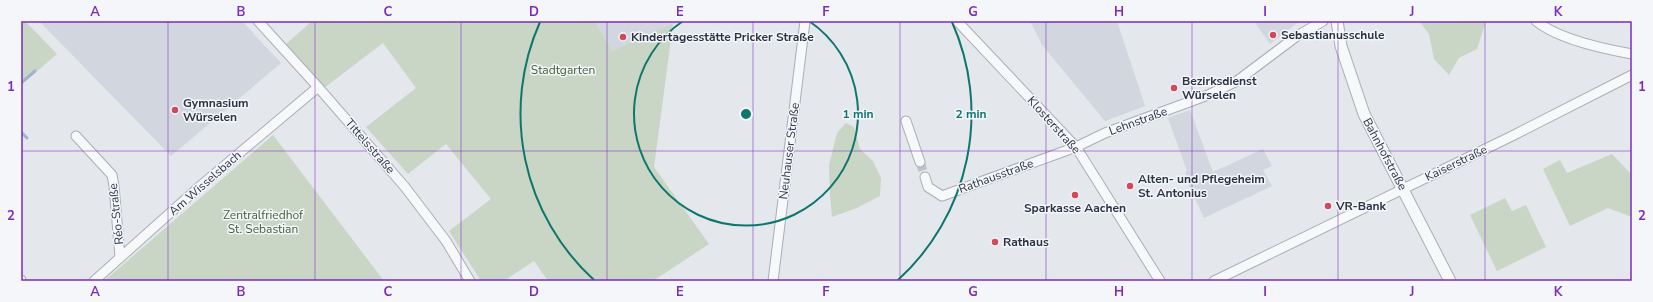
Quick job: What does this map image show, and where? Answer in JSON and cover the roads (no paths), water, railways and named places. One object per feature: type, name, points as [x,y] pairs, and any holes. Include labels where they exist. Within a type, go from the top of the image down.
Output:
[{"type":"street","name":"Tittelsstraße","points":[[258,21],[405,187],[446,241],[470,281]]},
{"type":"street","name":"Neuhauser Straße","points":[[773,281],[805,21]]},
{"type":"street","name":"Klosterstraße","points":[[957,21],[1076,147],[1160,281]]},
{"type":"street","name":"Lehnstraße","points":[[1076,147],[1105,133],[1208,95],[1237,80],[1297,36],[1324,21]]},
{"type":"street","name":"Bahnhofstraße","points":[[1337,21],[1341,46],[1364,114],[1404,189],[1450,281]]},
{"type":"street","points":[[1536,21],[1542,26],[1568,38],[1632,54]]},
{"type":"street","name":"Kaiserstraße","points":[[1214,281],[1404,189],[1632,75]]},
{"type":"street","name":"Am Wisselsbach","points":[[94,281],[198,188],[318,87]]},
{"type":"street","points":[[906,121],[920,162]]},
{"type":"street","name":"Réo-Straße","points":[[76,136],[112,175],[120,257]]},
{"type":"street","name":"Rathausstraße","points":[[925,177],[928,187],[942,196],[1076,147]]},
{"type":"waterway","points":[[21,83],[35,71]]},
{"type":"waterway","points":[[21,132],[27,138]]},
{"type":"tunnel","points":[[920,162],[925,177]]},
{"type":"place","name":"Sebastianusschule","points":[[1273,35]]},
{"type":"place","name":"Kindertagesstätte Pricker Straße","points":[[623,37]]},
{"type":"place","name":"Bezirksdienst Würselen","points":[[1174,88]]},
{"type":"place","name":"Gymnasium Würselen","points":[[175,110]]},
{"type":"place","name":"Alten- und Pflegeheim St. Antonius","points":[[1130,186]]},
{"type":"place","name":"Sparkasse Aachen","points":[[1075,195]]},
{"type":"place","name":"VR-Bank","points":[[1328,206]]},
{"type":"place","name":"Rathaus","points":[[995,242]]},
{"type":"park label","name":"Stadtgarten","points":[[563,70]]},
{"type":"park label","name":"Zentralfriedhof St. Sebastian","points":[[263,222]]}]
